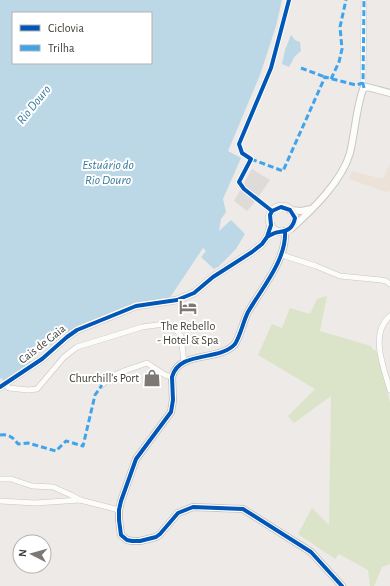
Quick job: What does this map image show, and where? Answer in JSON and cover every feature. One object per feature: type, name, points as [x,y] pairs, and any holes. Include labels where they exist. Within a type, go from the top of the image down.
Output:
[{"type":"main road","points":[[281,207],[290,210],[295,218],[285,230],[274,229],[269,220],[270,215],[276,208],[281,207]]},
{"type":"main road","name":"Cais de Gaia","points":[[2,386],[42,359],[77,330],[136,306],[177,300],[194,293],[212,277],[262,244],[267,237],[271,225]]},
{"type":"main road","name":"Cais de Gaia","points":[[267,237],[285,230]]},
{"type":"street","points":[[342,586],[311,552],[243,508],[199,506],[187,508],[178,513],[156,537],[140,541],[127,540],[121,535],[118,520],[119,510],[136,459],[171,412],[174,400],[172,377],[175,369],[184,362],[223,352],[232,348],[248,314],[282,255],[285,242],[285,230],[308,214],[311,209],[327,194],[348,159],[364,88],[364,0]]},
{"type":"street","points":[[364,88],[367,87],[390,93]]},
{"type":"street","points":[[290,210],[301,211],[311,209]]},
{"type":"street","points":[[282,255],[316,266],[340,276],[381,280],[390,284]]},
{"type":"street","points":[[390,316],[383,322],[379,334],[379,348],[390,390]]},
{"type":"street","points":[[2,386],[15,389],[37,389],[64,357],[77,347],[142,327],[164,324],[177,331],[181,336],[184,362]]},
{"type":"street","points":[[102,384],[106,380],[129,368],[134,369],[147,363],[165,375],[172,377]]},
{"type":"street","points":[[0,479],[11,479],[32,486],[53,488],[80,500],[119,510]]},
{"type":"street","points":[[0,501],[35,503],[80,500]]},
{"type":"shaded area","points":[[390,163],[390,191],[386,192],[349,179],[352,171],[383,179]]},
{"type":"shaded area","points":[[252,169],[270,180],[247,211],[234,201]]},
{"type":"green space","points":[[327,296],[320,331],[371,346],[373,350],[376,350],[390,403],[390,564],[382,567],[374,586],[370,586],[368,570],[339,554],[335,559],[298,534],[312,508],[329,525],[331,396],[294,423],[288,416],[315,389],[258,355],[272,324],[282,328],[290,308],[310,314],[317,299]]},
{"type":"water","name":"Estuário do Rio Douro","points":[[0,0],[282,0],[276,26],[260,75],[228,151],[241,158],[223,199],[226,212],[221,219],[219,231],[231,220],[245,234],[236,249],[217,268],[214,269],[201,257],[206,251],[203,248],[169,299],[75,328],[30,359],[31,362],[4,381],[1,378],[0,379]]},
{"type":"water","points":[[291,35],[295,40],[300,42],[301,51],[295,56],[289,67],[282,64],[285,50]]},
{"type":"marked path","points":[[331,79],[339,62],[342,49],[340,27],[346,0]]},
{"type":"marked path","points":[[364,0],[364,88]]},
{"type":"marked path","points":[[301,68],[325,77]]},
{"type":"marked path","points":[[251,159],[283,171],[325,77],[356,85],[363,83]]},
{"type":"marked path","points":[[0,435],[10,436],[18,444],[28,443],[56,451],[66,441],[83,446],[95,395],[102,385]]},
{"type":"cycle path","points":[[272,211],[244,189],[239,182],[251,159],[242,153],[239,144],[271,68],[289,0]]},
{"type":"cycle path","points":[[0,387],[42,359],[77,330],[136,306],[177,300],[194,293],[213,277],[262,244],[267,237],[271,225],[270,215],[272,211],[281,207],[290,210],[295,218],[291,227],[287,230],[276,232],[267,237]]},
{"type":"cycle path","points":[[285,231],[285,242],[278,263],[248,312],[235,344],[219,353],[191,359],[176,369],[172,377],[173,400],[171,412],[136,459],[121,501],[119,510],[121,535],[127,540],[132,541],[140,541],[156,537],[178,513],[193,507],[243,509],[311,552],[342,586]]},
{"type":"place","name":"The Rebello - Hotel & Spa","points":[[188,307]]},
{"type":"place","name":"Churchill's Port","points":[[152,378]]},
{"type":"water label","name":"Rio Douro","points":[[33,104]]}]
